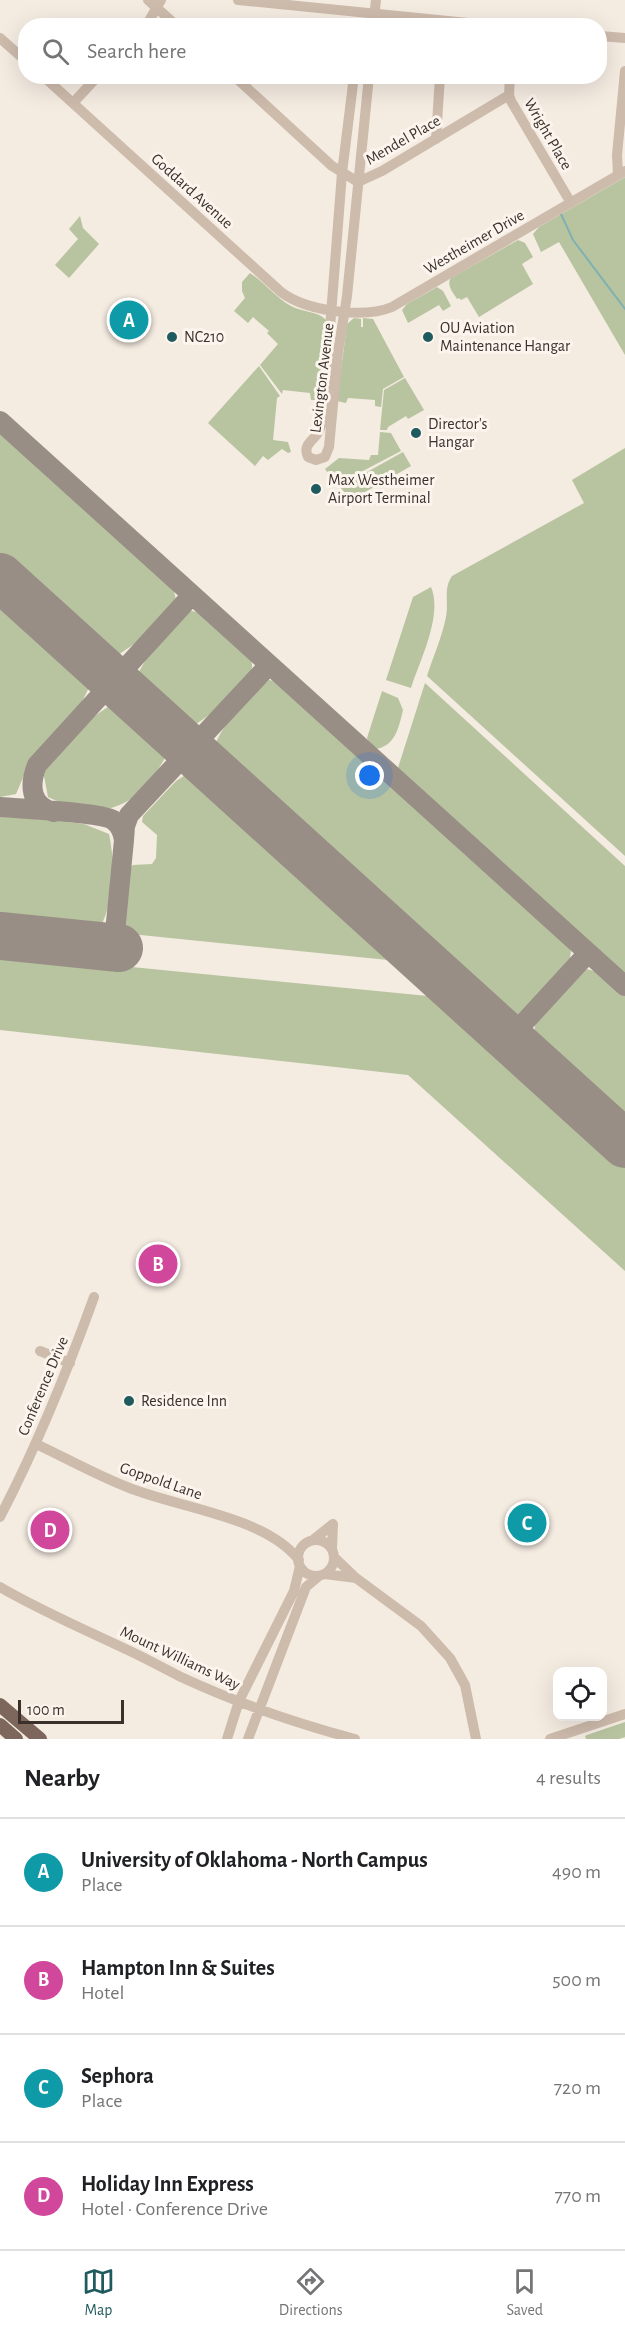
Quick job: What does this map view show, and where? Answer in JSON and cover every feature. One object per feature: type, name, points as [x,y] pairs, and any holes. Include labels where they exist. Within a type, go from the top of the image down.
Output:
[{"type":"main road","points":[[0,1706],[40,1739]]},
{"type":"main road","points":[[0,1725],[16,1739]]},
{"type":"street","points":[[148,0],[160,4],[171,18]]},
{"type":"street","points":[[238,0],[409,18]]},
{"type":"street","points":[[374,18],[375,0]]},
{"type":"street","points":[[151,18],[160,4]]},
{"type":"street","points":[[372,18],[374,13]]},
{"type":"street","points":[[607,37],[625,38]]},
{"type":"street","points":[[0,38],[18,54]]},
{"type":"street","points":[[621,173],[617,155],[625,71]]},
{"type":"street","name":"Goddard Avenue","points":[[52,84],[281,292],[305,305],[330,309]]},
{"type":"street","points":[[73,104],[92,84]]},
{"type":"street","name":"Mendel Place","points":[[243,84],[342,173],[358,182],[382,171],[509,96]]},
{"type":"street","name":"Lexington Avenue","points":[[353,84],[342,173],[330,309],[330,339],[321,425],[308,443],[306,450],[308,457],[315,460],[325,457],[329,447],[368,84]]},
{"type":"street","points":[[436,139],[439,84]]},
{"type":"street","name":"Wright Place","points":[[510,84],[509,96],[571,203]]},
{"type":"street","name":"Westheimer Drive","points":[[330,309],[372,312],[392,307],[621,173]]},
{"type":"street","name":"Conference Drive","points":[[0,1517],[36,1444],[70,1364],[94,1297]]},
{"type":"street","points":[[40,1352],[70,1364]]},
{"type":"street","name":"Goppold Lane","points":[[36,1444],[126,1487],[162,1500],[242,1522],[279,1539],[310,1541]]},
{"type":"street","points":[[227,1739],[239,1701],[294,1591],[300,1550],[333,1524],[333,1565],[306,1587],[248,1739]]},
{"type":"street","name":"Goppold Lane","points":[[279,1539],[299,1563]]},
{"type":"street","points":[[310,1541],[324,1541],[356,1578],[421,1626],[450,1658],[465,1685],[476,1739]]},
{"type":"street","points":[[299,1563],[308,1574],[356,1578]]},
{"type":"street","name":"Mount Williams Way","points":[[0,1587],[48,1614],[182,1677],[259,1709],[354,1739]]},
{"type":"street","points":[[550,1739],[576,1736],[625,1714]]},
{"type":"green space","points":[[625,177],[625,355],[559,242],[541,252],[533,234],[539,227]]},
{"type":"green space","points":[[80,216],[83,228],[99,244],[69,278],[55,265],[78,239],[69,229]]},
{"type":"green space","points":[[518,240],[525,243],[533,257],[522,264],[533,284],[479,317],[467,297],[457,299],[449,283],[451,278]]},
{"type":"green space","points":[[250,273],[286,303],[319,315],[326,320],[321,399],[311,400],[310,393],[283,390],[282,394],[260,365],[278,344],[267,333],[269,331],[253,317],[248,323],[234,311],[245,298],[242,282]]},
{"type":"green space","points":[[437,287],[443,291],[451,306],[443,311],[439,305],[408,323],[402,310],[407,304]]},
{"type":"green space","points":[[354,318],[361,319],[361,327],[363,327],[363,318],[373,319],[404,377],[383,389],[381,407],[375,406],[375,400],[348,398],[346,403],[337,401],[347,324]]},
{"type":"green space","points":[[259,366],[280,396],[277,398],[273,440],[288,442],[291,452],[288,453],[282,449],[268,460],[263,456],[255,466],[208,423]]},
{"type":"green space","points":[[405,378],[424,410],[408,419],[406,416],[388,427],[387,430],[380,430],[384,390]]},
{"type":"green space","points":[[0,429],[173,587],[176,600],[165,617],[139,640],[113,658],[0,555]]},
{"type":"green space","points":[[380,432],[391,433],[401,451],[340,483],[325,469],[339,458],[369,460],[371,455],[378,455]]},
{"type":"green space","points":[[625,448],[625,856],[427,676],[444,624],[448,586],[452,576],[584,503],[572,480]]},
{"type":"green space","points":[[403,452],[411,466],[351,500],[340,487]]},
{"type":"green space","points":[[431,587],[434,598],[432,624],[411,688],[386,680],[413,597]]},
{"type":"green space","points":[[0,600],[91,683],[81,704],[28,766],[16,794],[0,797]]},
{"type":"green space","points":[[191,611],[214,622],[245,651],[252,664],[251,672],[238,690],[217,709],[190,728],[136,678],[167,629],[183,614]]},
{"type":"green space","points":[[270,680],[289,691],[566,941],[571,951],[569,965],[525,1013],[515,1015],[504,1012],[213,748],[222,730],[245,697],[262,683]]},
{"type":"green space","points":[[425,683],[625,866],[625,977],[397,771]]},
{"type":"green space","points":[[382,691],[398,698],[403,710],[398,729],[392,740],[375,749],[369,745],[367,738]]},
{"type":"green space","points":[[114,703],[168,752],[157,771],[133,798],[104,809],[87,809],[48,797],[45,770],[76,733]]},
{"type":"green space","points":[[190,772],[398,961],[121,933],[128,869],[133,865],[152,864],[156,858],[157,835],[142,822],[143,816],[176,781]]},
{"type":"green space","points":[[0,814],[84,824],[109,834],[113,871],[111,895],[99,931],[0,921]]},
{"type":"green space","points":[[0,954],[438,997],[625,1166],[625,1271],[408,1075],[0,1030]]},
{"type":"green space","points":[[587,969],[603,974],[625,994],[625,1122],[539,1044],[534,1030],[539,1016],[579,972]]},
{"type":"green space","points":[[625,1722],[625,1737],[586,1739],[587,1735]]},
{"type":"waterway","points":[[561,214],[573,240],[625,309]]},
{"type":"taxiway","points":[[0,421],[625,986]]},
{"type":"taxiway","points":[[54,812],[46,809],[36,800],[33,780],[37,765],[192,595]]},
{"type":"taxiway","points":[[124,840],[129,815],[269,665]]},
{"type":"taxiway","points":[[0,807],[92,815],[105,817],[118,824],[124,840],[114,943],[109,947]]},
{"type":"taxiway","points":[[509,1039],[588,953]]},
{"type":"runway","points":[[0,577],[625,1144]]},
{"type":"runway","points":[[0,936],[119,948]]},
{"type":"place","name":"University of Oklahoma - North Campus","points":[[129,320]]},
{"type":"place","name":"NC210","points":[[172,337]]},
{"type":"place","name":"OU Aviation Maintenance Hangar","points":[[428,337]]},
{"type":"place","name":"Director's Hangar","points":[[416,433]]},
{"type":"place","name":"Max Westheimer Airport Terminal","points":[[316,489]]},
{"type":"place","name":"Hampton Inn & Suites","points":[[158,1264]]},
{"type":"place","name":"Residence Inn","points":[[129,1401]]},
{"type":"place","name":"Sephora","points":[[527,1523]]},
{"type":"place","name":"Holiday Inn Express","points":[[50,1530]]}]
